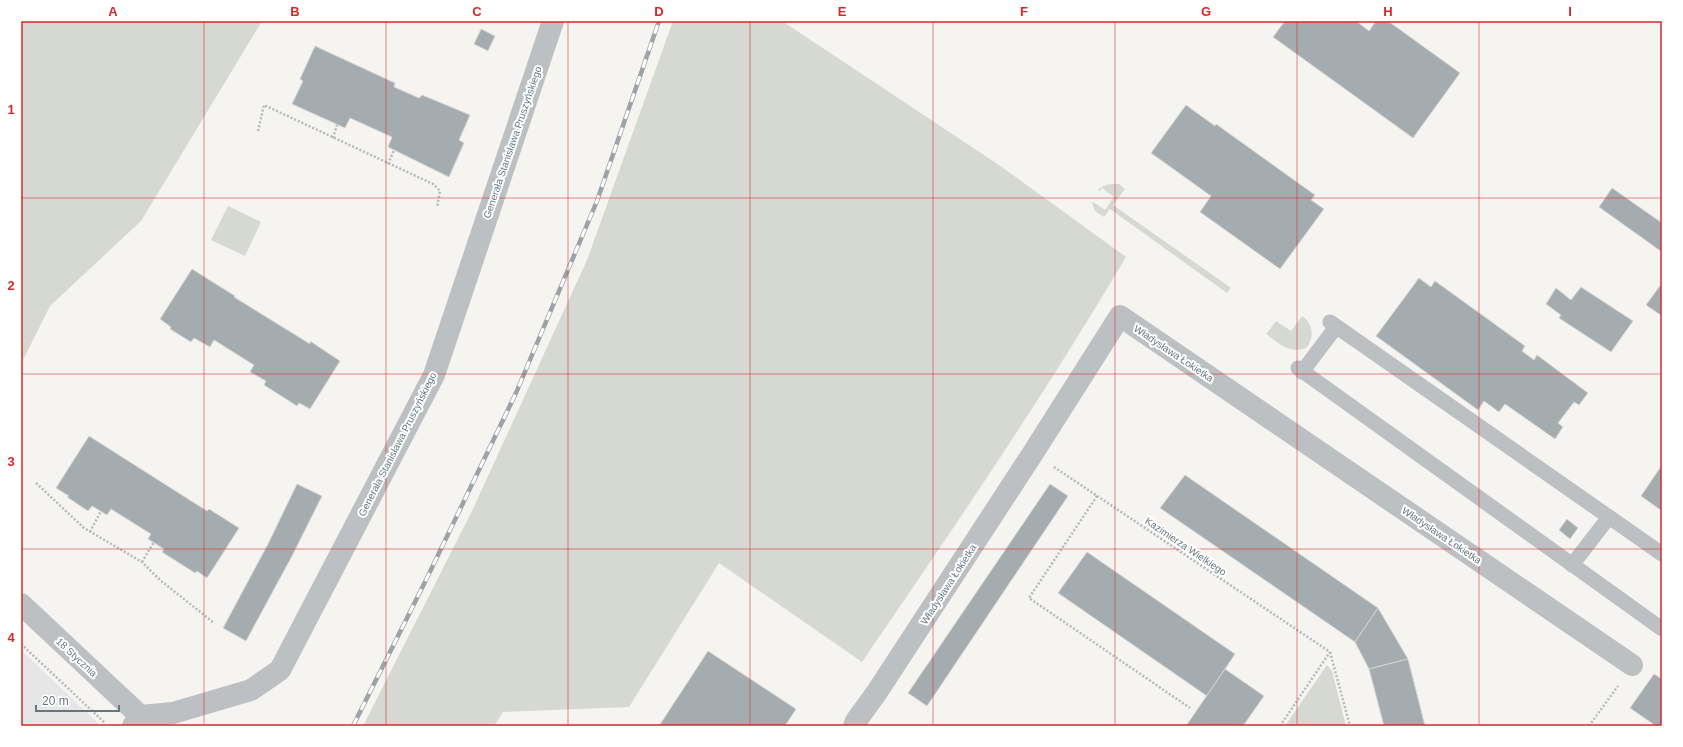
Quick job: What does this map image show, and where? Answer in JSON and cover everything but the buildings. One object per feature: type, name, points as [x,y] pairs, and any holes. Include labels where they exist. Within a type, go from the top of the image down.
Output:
[{"type":"street","name":"Generała Stanisława Pruszyńskiego","points":[[141,723],[251,690],[280,670],[434,375],[553,21]]},
{"type":"street","name":"Władysława Łokietka","points":[[854,726],[1033,453],[1120,316],[1632,665]]},
{"type":"street","name":"18 Stycznia","points":[[21,604],[141,723]]},
{"type":"lane","points":[[1662,554],[1333,325],[1300,370],[1662,629]]},
{"type":"lane","points":[[1572,565],[1608,517]]},
{"type":"path","points":[[258,131],[264,105],[433,184],[440,191],[437,207]]},
{"type":"path","points":[[333,138],[337,125]]},
{"type":"path","points":[[388,164],[394,150]]},
{"type":"path","name":"Kazimierza Wielkiego","points":[[1033,453],[1330,652]]},
{"type":"path","points":[[36,483],[84,528],[142,562],[160,580],[214,623]]},
{"type":"path","points":[[1097,496],[1029,598],[1190,708]]},
{"type":"path","points":[[90,532],[101,511]]},
{"type":"path","points":[[142,562],[154,542]]},
{"type":"path","points":[[21,644],[105,723]]},
{"type":"path","points":[[1280,726],[1330,652]]},
{"type":"path","points":[[1330,652],[1350,726]]},
{"type":"path","points":[[1589,726],[1632,665]]},
{"type":"shaded area","points":[[21,21],[262,21],[141,221],[50,306],[21,364]]},
{"type":"shaded area","points":[[673,21],[782,21],[999,165],[1126,257],[1095,309],[1030,411],[964,512],[862,662],[719,563],[629,707],[503,712],[494,726],[363,726],[472,511],[587,260]]},
{"type":"shaded area","points":[[1119,184],[1125,189],[1113,205],[1231,288],[1227,293],[1110,209],[1104,217],[1095,211],[1093,202],[1105,210],[1114,197],[1102,188],[1100,191],[1098,190],[1105,185]]},
{"type":"shaded area","points":[[228,206],[261,222],[245,256],[211,240]]},
{"type":"shaded area","points":[[1302,316],[1309,323],[1312,331],[1311,340],[1306,348],[1300,350],[1290,349],[1266,334],[1276,321],[1291,331]]},
{"type":"shaded area","points":[[21,650],[101,726],[21,726]]},
{"type":"shaded area","points":[[1327,665],[1332,671],[1346,726],[1285,726]]},
{"type":"railway","points":[[353,726],[426,580],[516,393],[597,201],[659,21]]}]
